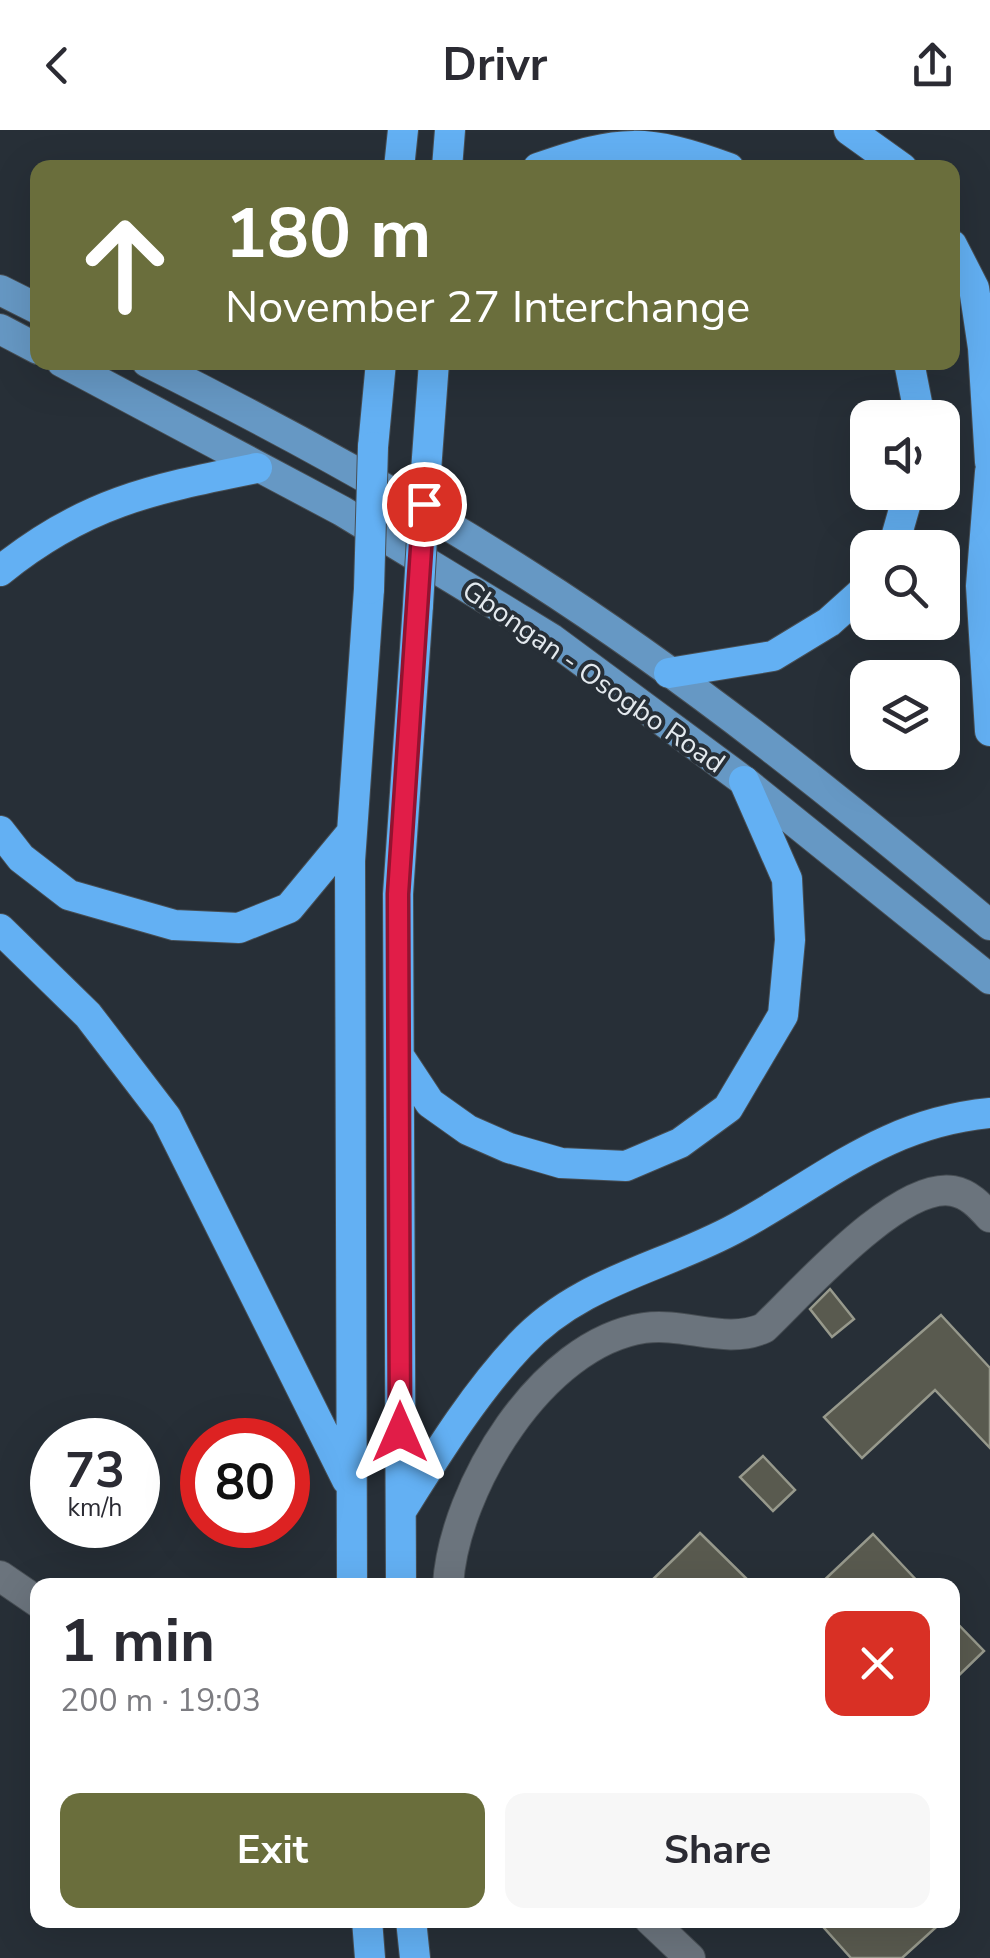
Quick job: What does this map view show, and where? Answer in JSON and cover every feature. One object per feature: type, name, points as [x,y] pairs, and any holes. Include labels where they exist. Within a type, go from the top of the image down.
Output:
[{"type":"highway","points":[[388,130],[397,160]]},
{"type":"highway","points":[[400,160],[403,130]]},
{"type":"highway","points":[[448,160],[450,130]]},
{"type":"highway","points":[[849,130],[891,160]]},
{"type":"highway","points":[[560,160],[594,148],[664,144],[707,160]]},
{"type":"highway","points":[[960,257],[982,293],[990,462]]},
{"type":"highway","points":[[352,1578],[352,832],[379,370]]},
{"type":"highway","points":[[401,1578],[398,894],[433,370]]},
{"type":"highway","points":[[911,370],[916,400]]},
{"type":"highway","points":[[0,571],[60,526],[140,491],[257,468]]},
{"type":"highway","points":[[990,472],[981,586],[990,731]]},
{"type":"highway","points":[[669,673],[772,656],[829,622],[850,603]]},
{"type":"highway","points":[[398,1055],[430,1103],[468,1130],[562,1162],[626,1166],[680,1143],[728,1108],[784,1015],[790,940],[787,879],[744,781]]},
{"type":"highway","points":[[0,831],[21,858],[69,895],[174,926],[239,928],[289,908],[352,832]]},
{"type":"highway","points":[[0,929],[88,1015],[166,1117],[351,1488]]},
{"type":"highway","points":[[400,1511],[488,1385],[521,1344],[566,1304],[612,1279],[736,1228],[874,1144],[911,1128],[990,1112]]},
{"type":"highway","points":[[368,1928],[370,1958]]},
{"type":"highway","points":[[412,1928],[415,1958]]},
{"type":"main road","points":[[0,290],[30,304]]},
{"type":"main road","points":[[0,329],[30,345]]},
{"type":"main road","name":"Gbongan - Osogbo Road","points":[[77,370],[398,543],[552,639],[744,781],[990,979]]},
{"type":"main road","name":"Gbongan - Osogbo Road","points":[[162,370],[406,501],[532,578],[669,673],[990,925]]},
{"type":"street","points":[[450,1578],[477,1477],[561,1365],[614,1333],[651,1327],[744,1337],[764,1328],[880,1220],[924,1194],[952,1190],[974,1200],[990,1217]]},
{"type":"street","points":[[0,1576],[30,1597]]},
{"type":"street","points":[[658,1928],[690,1958]]},
{"type":"building","points":[[830,1289],[854,1319],[832,1337],[810,1309]]},
{"type":"building","points":[[941,1315],[990,1368],[990,1448],[935,1390],[862,1458],[824,1417]]},
{"type":"building","points":[[763,1456],[795,1490],[773,1511],[740,1477]]},
{"type":"building","points":[[700,1533],[746,1578],[654,1578]]},
{"type":"building","points":[[873,1534],[914,1578],[826,1578]]},
{"type":"building","points":[[960,1626],[984,1651],[960,1674]]},
{"type":"building","points":[[824,1928],[935,1928],[902,1958],[851,1958]]},
{"type":"route","points":[[400,1432],[398,894],[408,799],[424,504]]}]
